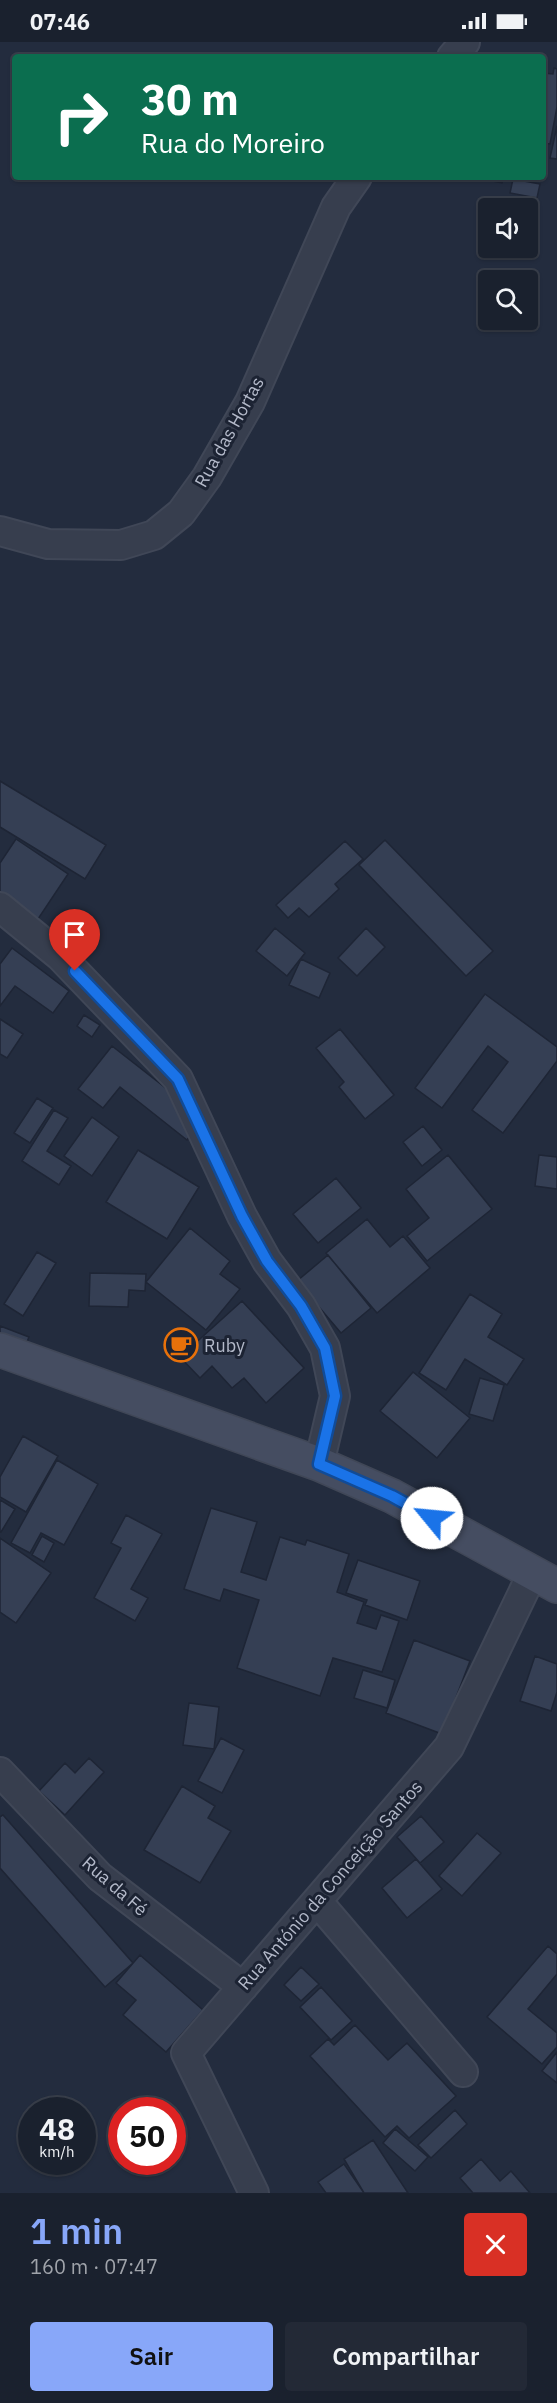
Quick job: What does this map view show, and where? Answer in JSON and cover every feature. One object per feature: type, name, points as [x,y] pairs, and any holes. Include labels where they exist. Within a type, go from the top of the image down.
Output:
[{"type":"main road","points":[[0,1350],[319,1464],[392,1496],[545,1579]]},
{"type":"street","points":[[455,54],[465,42]]},
{"type":"street","name":"Rua das Hortas","points":[[0,531],[48,544],[121,545],[154,535],[181,513],[207,477],[250,402],[336,207],[355,180]]},
{"type":"street","points":[[0,907],[60,956],[178,1079],[242,1216],[267,1261],[301,1306],[325,1348],[335,1396],[319,1464]]},
{"type":"street","name":"Rua António da Conceição Santos","points":[[254,2193],[186,2054],[449,1747],[545,1579]]},
{"type":"street","name":"Rua da Fé","points":[[0,1772],[100,1877],[243,1987]]},
{"type":"street","points":[[317,1901],[463,2072]]},
{"type":"building","points":[[554,68],[557,69],[557,107],[550,144],[546,143],[546,73],[553,74]]},
{"type":"building","points":[[557,126],[557,159],[550,158]]},
{"type":"building","points":[[488,180],[503,180],[502,183]]},
{"type":"building","points":[[513,180],[540,184],[537,198],[510,193]]},
{"type":"building","points":[[0,781],[106,845],[85,879],[0,827]]},
{"type":"building","points":[[16,839],[68,874],[38,919],[0,894],[0,863]]},
{"type":"building","points":[[385,840],[493,951],[466,976],[359,865]]},
{"type":"building","points":[[345,841],[363,859],[335,884],[339,889],[309,917],[299,908],[288,918],[276,905]]},
{"type":"building","points":[[275,928],[305,953],[287,976],[256,951]]},
{"type":"building","points":[[366,928],[385,947],[357,976],[338,958]]},
{"type":"building","points":[[12,948],[69,991],[53,1013],[15,986],[0,1006],[0,964]]},
{"type":"building","points":[[301,959],[330,973],[319,998],[289,985]]},
{"type":"building","points":[[485,994],[557,1047],[557,1061],[503,1133],[472,1110],[508,1062],[488,1046],[442,1108],[415,1088]]},
{"type":"building","points":[[84,1015],[100,1025],[92,1037],[77,1026]]},
{"type":"building","points":[[0,1019],[23,1034],[7,1058],[0,1054]]},
{"type":"building","points":[[340,1029],[394,1095],[365,1119],[339,1087],[344,1082],[316,1048]]},
{"type":"building","points":[[112,1046],[204,1118],[187,1140],[120,1087],[103,1108],[78,1089]]},
{"type":"building","points":[[37,1098],[53,1108],[30,1143],[14,1133]]},
{"type":"building","points":[[54,1110],[68,1118],[47,1151],[71,1166],[59,1185],[22,1161]]},
{"type":"building","points":[[92,1117],[119,1137],[92,1176],[64,1156]]},
{"type":"building","points":[[423,1126],[442,1150],[422,1166],[403,1142]]},
{"type":"building","points":[[138,1150],[199,1187],[167,1239],[106,1202]]},
{"type":"building","points":[[448,1155],[492,1209],[427,1261],[407,1236],[429,1218],[406,1189]]},
{"type":"building","points":[[539,1155],[557,1157],[557,1189],[535,1186]]},
{"type":"building","points":[[336,1178],[361,1208],[318,1243],[293,1214]]},
{"type":"building","points":[[367,1219],[390,1247],[403,1236],[430,1268],[377,1313],[326,1253]]},
{"type":"building","points":[[190,1228],[230,1261],[220,1274],[240,1289],[206,1330],[146,1282]]},
{"type":"building","points":[[37,1252],[56,1263],[23,1316],[4,1304]]},
{"type":"building","points":[[328,1255],[371,1308],[341,1333],[297,1281]]},
{"type":"building","points":[[90,1273],[146,1274],[145,1291],[129,1290],[128,1307],[89,1306]]},
{"type":"building","points":[[470,1294],[502,1314],[488,1337],[524,1359],[507,1385],[465,1359],[446,1390],[419,1373]]},
{"type":"building","points":[[242,1301],[304,1368],[266,1403],[244,1378],[232,1388],[212,1366],[200,1378],[180,1357]]},
{"type":"building","points":[[0,1326],[29,1337],[22,1354],[0,1345]]},
{"type":"building","points":[[413,1372],[470,1418],[437,1458],[380,1411]]},
{"type":"building","points":[[480,1378],[504,1385],[493,1421],[469,1414]]},
{"type":"building","points":[[23,1436],[58,1456],[26,1512],[0,1497],[0,1477]]},
{"type":"building","points":[[57,1460],[98,1484],[64,1545],[41,1533],[30,1553],[11,1543]]},
{"type":"building","points":[[0,1500],[15,1509],[1,1532],[0,1532]]},
{"type":"building","points":[[211,1508],[257,1522],[241,1572],[266,1580],[280,1537],[305,1545],[307,1540],[349,1554],[337,1592],[364,1602],[357,1623],[376,1629],[381,1615],[399,1621],[382,1672],[333,1658],[320,1696],[237,1668],[259,1600],[224,1589],[220,1601],[184,1589]]},
{"type":"building","points":[[126,1515],[162,1534],[131,1589],[148,1598],[135,1621],[94,1598],[121,1548],[111,1543]]},
{"type":"building","points":[[42,1536],[54,1543],[44,1562],[32,1555]]},
{"type":"building","points":[[0,1538],[51,1573],[16,1623],[0,1612]]},
{"type":"building","points":[[358,1560],[420,1581],[407,1620],[365,1605],[367,1600],[346,1593]]},
{"type":"building","points":[[414,1640],[470,1661],[442,1734],[386,1713]]},
{"type":"building","points":[[535,1656],[557,1664],[557,1692],[551,1711],[520,1701]]},
{"type":"building","points":[[363,1670],[395,1680],[387,1708],[354,1698]]},
{"type":"building","points":[[189,1703],[219,1707],[214,1749],[183,1745]]},
{"type":"building","points":[[221,1738],[244,1750],[222,1793],[198,1781]]},
{"type":"building","points":[[89,1758],[104,1772],[65,1815],[39,1791],[65,1763],[75,1773]]},
{"type":"building","points":[[182,1786],[215,1806],[208,1818],[231,1831],[200,1883],[144,1850]]},
{"type":"building","points":[[3,1815],[133,1963],[105,1987],[0,1868],[0,1817]]},
{"type":"building","points":[[421,1816],[444,1842],[420,1863],[397,1837]]},
{"type":"building","points":[[477,1833],[501,1853],[462,1896],[439,1876]]},
{"type":"building","points":[[416,1859],[442,1889],[407,1918],[382,1888]]},
{"type":"building","points":[[548,1946],[557,1954],[557,1974],[528,2009],[557,2033],[557,2047],[542,2064],[487,2017]]},
{"type":"building","points":[[140,1955],[203,2010],[166,2052],[123,2015],[136,2000],[116,1983]]},
{"type":"building","points":[[301,1967],[319,1984],[301,2001],[284,1985]]},
{"type":"building","points":[[321,1987],[352,2021],[331,2040],[300,2007]]},
{"type":"building","points":[[355,2025],[388,2060],[407,2043],[456,2096],[409,2138],[397,2126],[385,2137],[310,2056],[328,2039],[334,2045]]},
{"type":"building","points":[[557,2052],[557,2083],[542,2071]]},
{"type":"building","points":[[455,2110],[467,2124],[431,2158],[418,2145]]},
{"type":"building","points":[[395,2129],[428,2157],[415,2171],[383,2143]]},
{"type":"building","points":[[373,2140],[408,2193],[364,2193],[344,2159]]},
{"type":"building","points":[[481,2159],[500,2181],[511,2171],[530,2193],[473,2193],[460,2178]]},
{"type":"building","points":[[344,2164],[364,2193],[326,2193],[318,2182]]},
{"type":"place","name":"Ruby","points":[[181,1345]]},
{"type":"route","points":[[75,971],[178,1079],[206,1133],[242,1216],[267,1261],[301,1306],[325,1348],[335,1396],[319,1464],[392,1496],[432,1518]]}]
